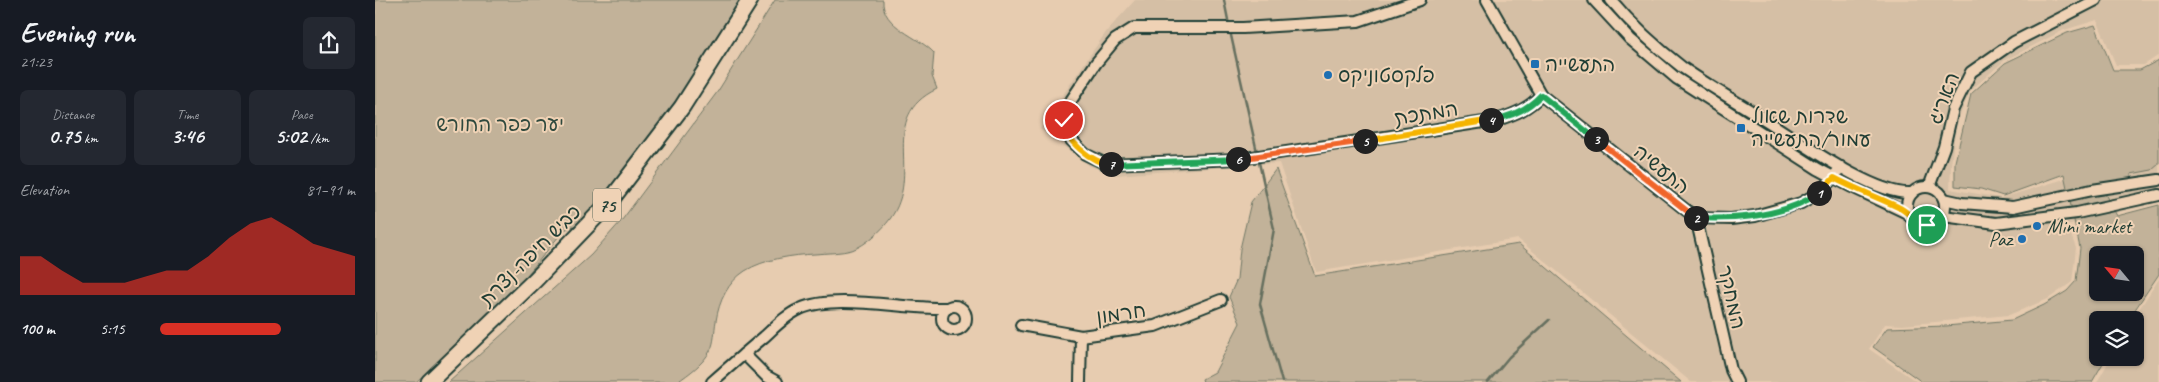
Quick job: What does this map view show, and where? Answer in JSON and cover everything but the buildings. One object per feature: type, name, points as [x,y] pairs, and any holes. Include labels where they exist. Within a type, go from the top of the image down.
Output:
[{"type":"highway","name":"כביש חיפה-נצרת","points":[[429,382],[535,280],[607,205],[682,107],[751,0]]},
{"type":"street","name":"המתכת","points":[[1420,0],[1358,21],[1243,28],[1135,28],[1115,40],[1096,63],[1066,108],[1063,125],[1071,140],[1085,154],[1106,164],[1239,159],[1497,120],[1518,113],[1532,104],[1541,95]]},
{"type":"street","name":"התעשיה","points":[[1487,0],[1541,95],[1696,218],[1731,220],[1755,216],[1801,203],[1823,190],[1841,167]]},
{"type":"street","points":[[1594,0],[1630,39],[1676,78],[1834,178],[1909,214]]},
{"type":"street","points":[[1611,0],[1639,29],[1683,68],[1841,167],[1893,191],[1903,194],[1912,193]]},
{"type":"street","name":"האריג","points":[[1929,187],[1944,147],[1953,109],[1971,72],[2014,42],[2096,0]]},
{"type":"street","points":[[1944,199],[1962,203],[2013,206],[2092,190],[2159,180]]},
{"type":"street","points":[[1929,187],[1941,193],[1944,199],[1945,210],[1943,216],[1933,224],[1927,225],[1915,222],[1909,214],[1907,204],[1912,193],[1917,189],[1929,187]]},
{"type":"street","points":[[1943,216],[1996,223],[2077,213],[2159,194]]},
{"type":"street","name":"המחקר","points":[[1696,218],[1731,370],[1737,382]]},
{"type":"street","name":"חרמון","points":[[1021,325],[1081,336],[1155,326],[1221,300]]},
{"type":"street","points":[[712,382],[791,314],[816,304],[841,302],[922,309],[955,307],[961,309],[965,315],[964,324],[957,330],[950,330],[936,315],[922,309]]},
{"type":"street","points":[[942,320],[943,313],[948,308]]},
{"type":"street","points":[[1080,382],[1081,336]]},
{"type":"street","points":[[744,354],[760,371],[777,382]]},
{"type":"shaded area","points":[[1135,0],[2159,0],[2159,55],[2144,65],[2116,65],[2097,20],[2064,30],[2005,60],[1970,91],[1956,125],[1950,189],[2001,198],[2159,151],[2159,202],[2067,225],[2076,248],[2072,282],[2048,299],[2009,315],[1903,325],[1885,324],[1869,349],[1917,382],[1691,382],[1518,239],[1316,272],[1279,163],[1116,175],[1090,166],[1040,129],[1107,31]]},
{"type":"shaded area","points":[[2159,279],[2159,382],[2097,382],[2106,366],[2144,366],[2144,311],[2138,311]]},
{"type":"green space","name":"יער כפר החורש","points":[[375,0],[742,0],[691,82],[629,168],[583,222],[564,230],[505,302],[416,382],[375,382]]},
{"type":"green space","points":[[775,0],[883,0],[884,9],[888,17],[903,31],[934,53],[932,76],[937,89],[919,101],[909,115],[904,131],[903,183],[899,201],[887,223],[868,241],[852,250],[779,258],[761,263],[739,275],[729,286],[722,299],[717,314],[712,348],[700,364],[677,382],[449,382],[591,255],[622,220],[718,91]]},
{"type":"green space","points":[[2095,25],[2113,70],[2140,70],[2159,60],[2159,164],[2152,170],[2131,174],[2131,180],[2104,192],[2117,216],[2159,205],[2159,274],[2144,296],[2144,246],[2089,246],[2089,301],[2141,301],[2134,311],[2089,311],[2089,366],[2101,366],[2092,382],[1922,382],[1873,347],[1887,328],[1946,326],[2012,320],[2044,305],[2067,291],[2076,281],[2080,248],[2064,174],[2003,196],[1981,189],[1955,186],[1955,162],[1971,94],[2005,63],[2067,33]]},
{"type":"green space","points":[[1276,169],[1315,276],[1519,244],[1681,382],[1203,382],[1202,379],[1215,372],[1240,323],[1229,297],[1237,279],[1240,249],[1251,202]]},
{"type":"waterway","points":[[1224,0],[1229,25]]},
{"type":"waterway","points":[[1230,31],[1257,152]]},
{"type":"waterway","points":[[1258,158],[1274,229],[1260,304],[1282,382]]},
{"type":"waterway","points":[[1488,382],[1509,357],[1549,320]]},
{"type":"place","name":"התעשייה","points":[[1535,64]]},
{"type":"place","name":"פלקסטוניקס","points":[[1328,75]]},
{"type":"place","name":"שדרות שאול עמור/התעשייה","points":[[1741,128]]},
{"type":"place","name":"Mini market","points":[[2037,226]]},
{"type":"place","name":"Paz","points":[[2022,239]]},
{"type":"route","points":[[1064,120],[1063,125],[1071,140],[1085,154],[1106,164],[1239,159],[1497,120],[1518,113],[1532,104],[1541,95],[1696,218],[1731,220],[1755,216],[1801,203],[1814,197],[1834,178],[1871,197],[1899,207],[1909,214],[1915,222],[1927,225]]}]
